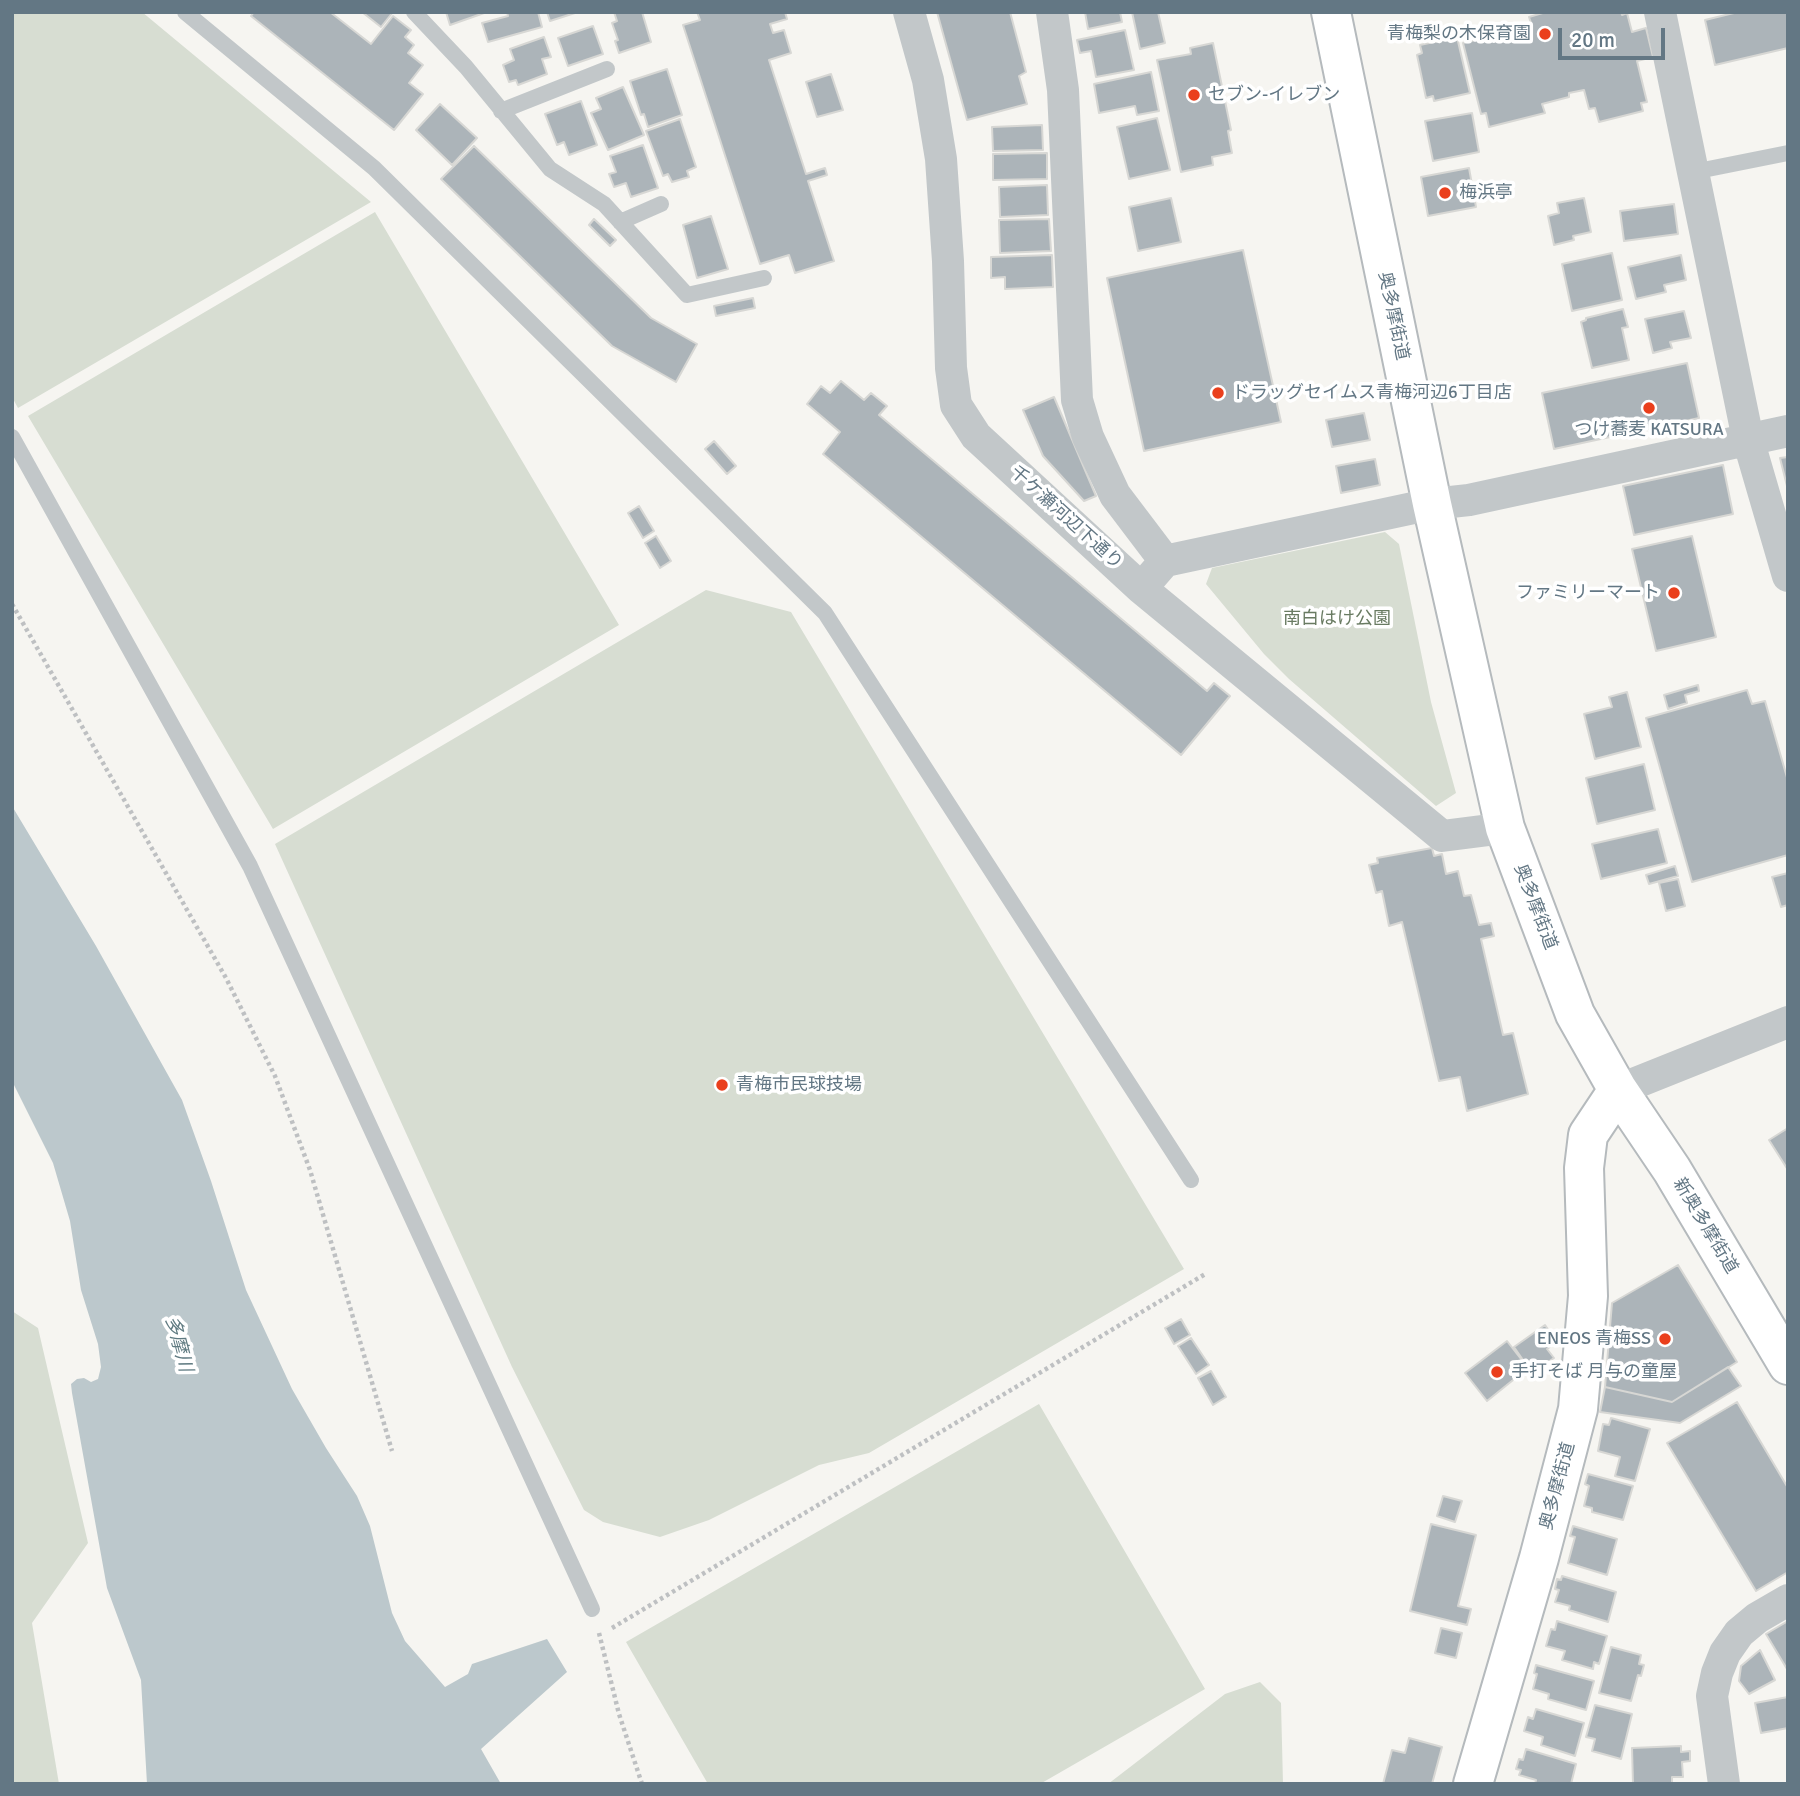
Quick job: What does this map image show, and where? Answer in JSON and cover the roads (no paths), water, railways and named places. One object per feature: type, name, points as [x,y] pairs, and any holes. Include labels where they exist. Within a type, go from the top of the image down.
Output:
[{"type":"main road","name":"奥多摩街道","points":[[1331,12],[1432,504],[1505,828],[1575,1014],[1618,1090],[1588,1135],[1584,1167],[1588,1296],[1578,1409],[1539,1558],[1473,1784]]},
{"type":"main road","name":"新奥多摩街道","points":[[1618,1090],[1672,1170],[1788,1365]]},
{"type":"street","name":"千ケ瀬河辺下通り","points":[[909,12],[928,80],[941,159],[948,261],[951,368],[956,405],[976,436],[1142,589],[1442,836],[1505,828]]},
{"type":"street","points":[[1052,12],[1063,90],[1077,400],[1088,437],[1115,495],[1165,561]]},
{"type":"street","points":[[1660,12],[1748,439],[1788,576]]},
{"type":"street","points":[[1142,589],[1165,561],[1432,504],[1469,500],[1788,431]]},
{"type":"street","points":[[1618,1090],[1788,1022]]},
{"type":"street","points":[[1724,1784],[1712,1696],[1717,1673],[1739,1633],[1757,1618],[1788,1600]]},
{"type":"lane","points":[[185,12],[374,168],[825,613],[1191,1180]]},
{"type":"lane","points":[[414,12],[466,67],[550,169],[604,204],[687,295],[764,278]]},
{"type":"lane","points":[[501,111],[607,69]]},
{"type":"lane","points":[[1693,172],[1788,153]]},
{"type":"lane","points":[[620,222],[661,204]]},
{"type":"lane","points":[[12,437],[250,866],[592,1609]]},
{"type":"water","name":"多摩川","points":[[12,806],[96,946],[182,1100],[246,1290],[292,1389],[357,1496],[370,1526],[392,1613],[405,1641],[445,1687],[468,1674],[472,1664],[547,1639],[567,1672],[481,1749],[501,1784],[147,1784],[141,1680],[107,1588],[72,1393],[71,1384],[77,1379],[84,1378],[91,1382],[98,1379],[101,1367],[98,1344],[81,1290],[70,1221],[53,1163],[12,1081]]},
{"type":"place","name":"青梅梨の木保育園","points":[[1545,34]]},
{"type":"place","name":"セブン-イレブン","points":[[1194,95]]},
{"type":"place","name":"梅浜亭","points":[[1445,193]]},
{"type":"place","name":"ドラッグセイムス青梅河辺6丁目店","points":[[1218,393]]},
{"type":"place","name":"つけ蕎麦 KATSURA","points":[[1649,408]]},
{"type":"place","name":"ファミリーマート","points":[[1674,593]]},
{"type":"place","name":"青梅市民球技場","points":[[722,1085]]},
{"type":"place","name":"ENEOS 青梅SS","points":[[1665,1339]]},
{"type":"place","name":"手打そば 月与の童屋","points":[[1497,1372]]},
{"type":"park label","name":"南白はけ公園","points":[[1337,619]]}]
